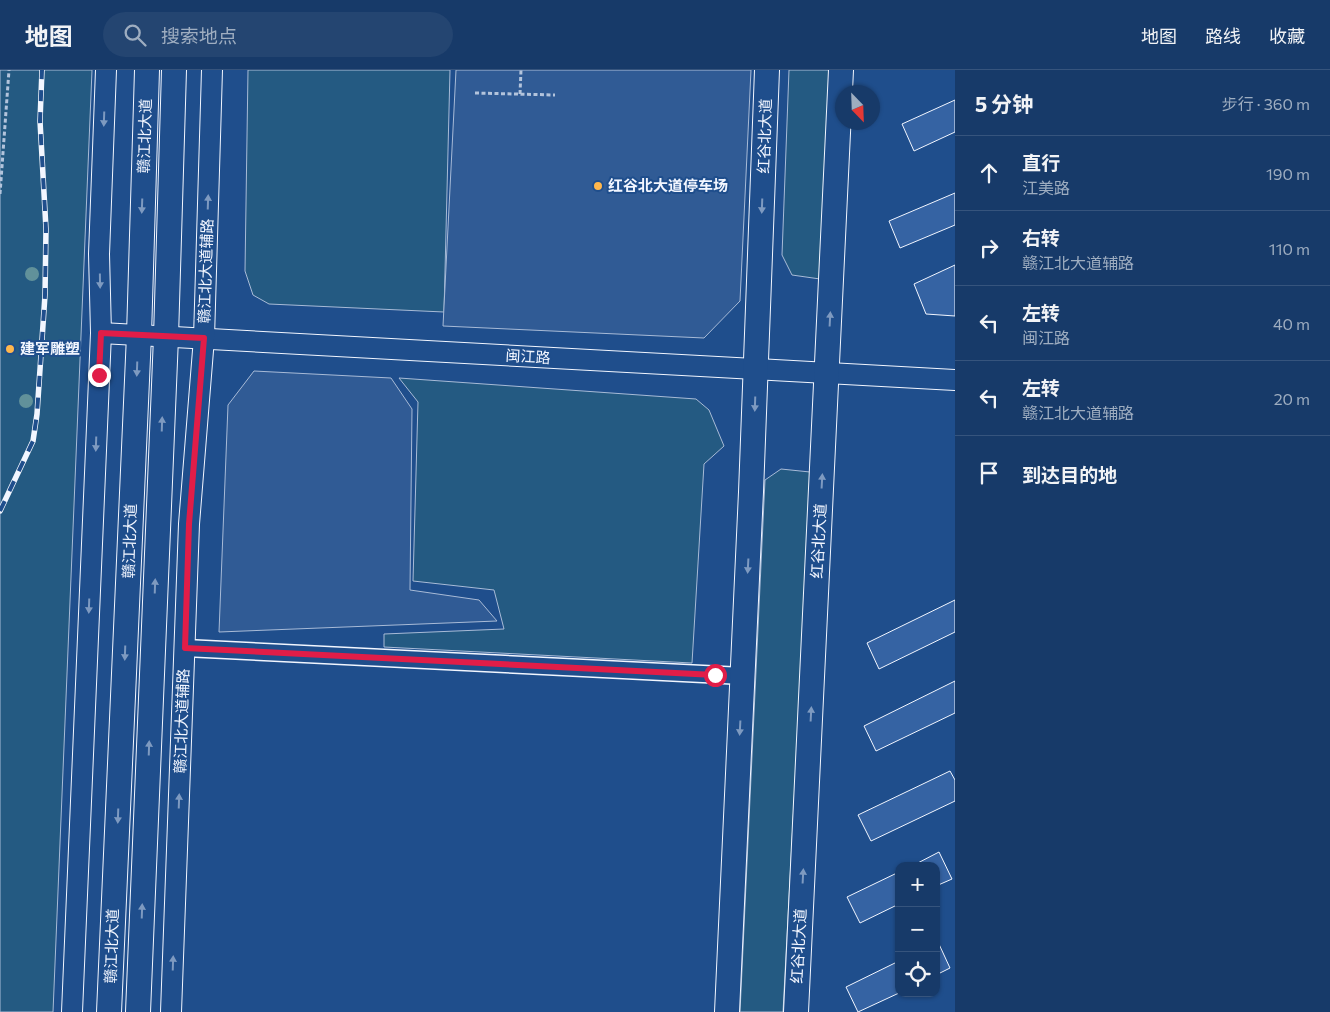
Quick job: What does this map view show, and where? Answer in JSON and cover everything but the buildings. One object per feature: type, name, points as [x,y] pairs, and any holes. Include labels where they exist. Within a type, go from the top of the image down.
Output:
[{"type":"main road","name":"赣江北大道","points":[[109,1012],[139,335],[146,70]]},
{"type":"main road","name":"赣江北大道","points":[[138,1012],[166,336],[174,70]]},
{"type":"main road","name":"红谷北大道","points":[[727,1012],[756,370],[767,70]]},
{"type":"main road","name":"红谷北大道","points":[[796,1012],[841,70]]},
{"type":"street","points":[[72,1012],[101,333],[99,254],[106,70]]},
{"type":"street","name":"赣江北大道辅路","points":[[171,1012],[189,524],[204,338],[212,70]]},
{"type":"street","name":"闽江路","points":[[101,333],[955,380]]},
{"type":"street","points":[[185,648],[743,676]]},
{"type":"path","points":[[0,194],[9,70]]},
{"type":"path","points":[[520,94],[521,70]]},
{"type":"path","points":[[475,93],[556,95]]},
{"type":"shaded area","points":[[0,70],[92,70],[53,1012],[0,1012]]},
{"type":"shaded area","points":[[248,70],[450,70],[444,312],[269,304],[253,295],[245,271]]},
{"type":"shaded area","name":"红谷北大道停车场","points":[[456,70],[751,70],[740,301],[704,338],[443,326]]},
{"type":"shaded area","points":[[789,70],[834,70],[820,279],[792,275],[782,255]]},
{"type":"shaded area","points":[[254,371],[391,378],[412,409],[410,590],[479,600],[497,621],[219,632],[228,405]]},
{"type":"shaded area","points":[[399,378],[696,399],[709,410],[724,446],[704,464],[692,663],[384,647],[384,634],[504,629],[494,590],[413,581],[418,402]]},
{"type":"shaded area","points":[[781,469],[810,472],[783,1012],[740,1012],[765,480]]},
{"type":"railway","points":[[0,511],[33,441],[37,414],[45,295],[46,229],[40,121],[42,70]]},
{"type":"place","name":"红谷北大道停车场","points":[[598,186]]},
{"type":"place","name":"建军雕塑","points":[[10,349]]},
{"type":"route","points":[[99,375],[101,333],[204,338],[189,524],[185,648],[715,675]]}]
